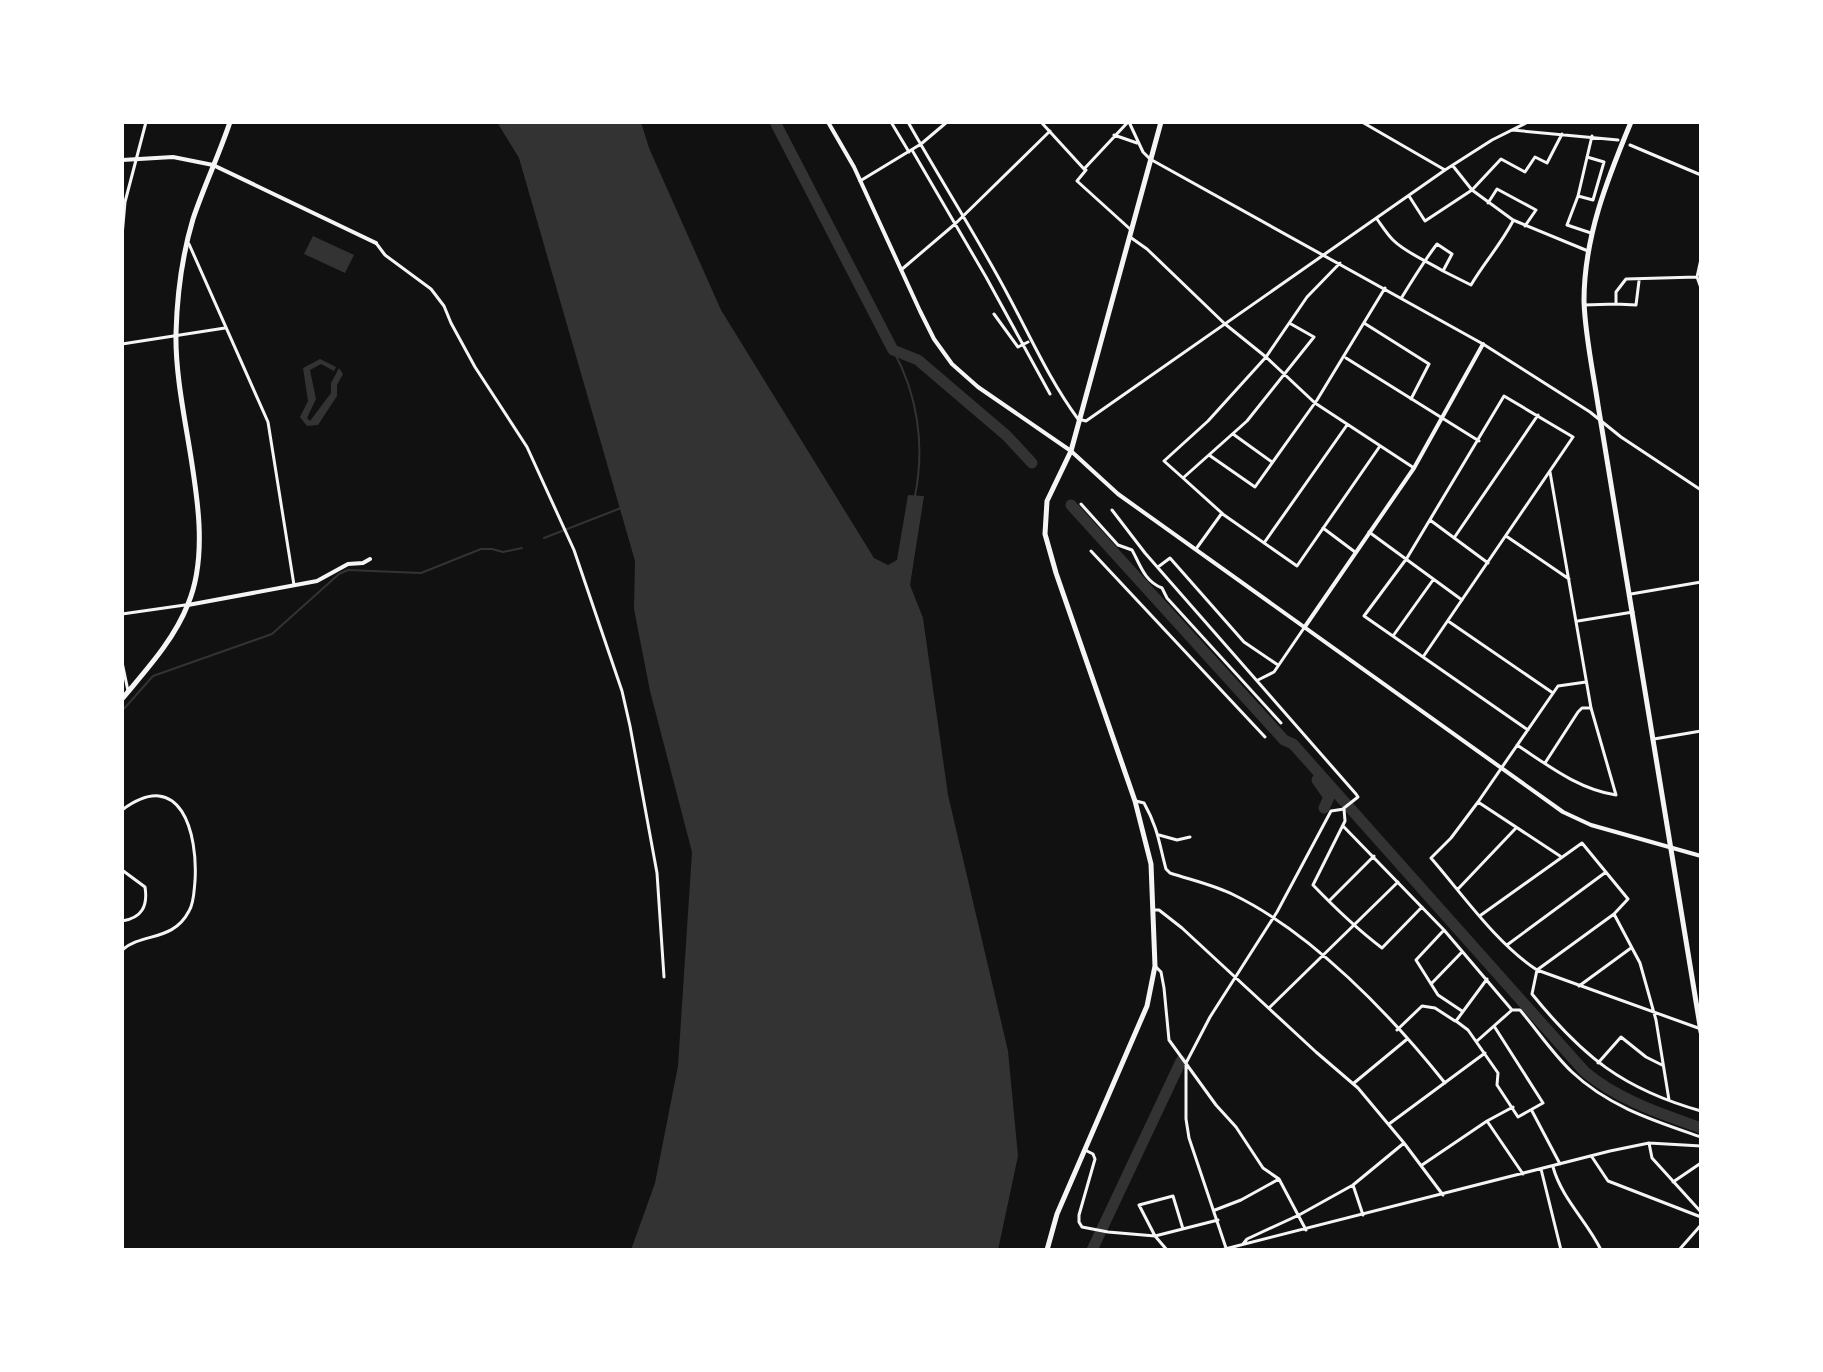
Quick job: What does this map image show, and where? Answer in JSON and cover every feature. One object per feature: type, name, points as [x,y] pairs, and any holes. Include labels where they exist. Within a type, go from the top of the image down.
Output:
[{"type":"main road","points":[[122,699],[167,642],[188,605],[199,566],[201,536],[182,409],[176,336],[180,277],[187,240],[230,122]]},
{"type":"main road","points":[[1047,1250],[1057,1214],[1147,1006],[1155,966],[1151,864],[1135,801],[1045,534],[1047,501],[1071,451],[1161,122]]},
{"type":"main road","points":[[1631,122],[1591,233],[1584,305],[1701,1030]]},
{"type":"street","points":[[122,236],[125,202],[146,122]]},
{"type":"street","points":[[828,122],[860,181],[934,339],[952,364],[978,387],[1071,451],[1118,494],[1195,550],[1563,812],[1591,825],[1701,856]]},
{"type":"street","points":[[891,122],[955,224],[1050,394]]},
{"type":"street","points":[[908,122],[1010,299],[1029,341],[1078,419],[1086,421],[1445,170],[1528,122]]},
{"type":"street","points":[[860,181],[911,151],[947,122]]},
{"type":"street","points":[[1041,122],[1084,169]]},
{"type":"street","points":[[1131,229],[1077,181],[1084,169],[1128,122],[1150,159],[1483,344],[1701,490]]},
{"type":"street","points":[[1362,122],[1445,170]]},
{"type":"street","points":[[1512,130],[1618,140]]},
{"type":"street","points":[[900,270],[955,224],[1050,131]]},
{"type":"street","points":[[1409,196],[1425,221],[1472,190],[1501,159],[1525,172],[1535,157],[1547,163],[1562,134]]},
{"type":"street","points":[[1114,135],[1139,144]]},
{"type":"street","points":[[1591,233],[1567,225],[1578,196],[1592,136]]},
{"type":"street","points":[[1630,145],[1701,175]]},
{"type":"street","points":[[122,160],[173,157],[213,165],[376,243],[385,255],[431,289],[444,306],[475,367],[527,447],[590,591],[630,726],[657,873],[664,977]]},
{"type":"street","points":[[1578,196],[1593,200],[1604,162],[1587,157]]},
{"type":"street","points":[[1453,166],[1472,190],[1513,220],[1588,251]]},
{"type":"street","points":[[1488,203],[1497,189],[1536,210],[1525,226]]},
{"type":"street","points":[[1377,219],[1393,241],[1471,285],[1513,220]]},
{"type":"street","points":[[1129,237],[1147,249],[1225,324],[1315,403],[1414,468]]},
{"type":"street","points":[[187,240],[268,422],[294,586]]},
{"type":"street","points":[[1402,297],[1437,244],[1452,254],[1443,271]]},
{"type":"street","points":[[1701,259],[1697,277],[1701,288]]},
{"type":"street","points":[[1340,263],[1307,297],[1266,357],[1208,421],[1164,461],[1222,513],[1297,566],[1380,446]]},
{"type":"street","points":[[1616,304],[1619,286],[1626,279],[1697,277]]},
{"type":"street","points":[[1584,305],[1636,305],[1640,280]]},
{"type":"street","points":[[1209,455],[1255,487],[1315,403],[1385,288]]},
{"type":"street","points":[[994,314],[1018,347],[1029,341]]},
{"type":"street","points":[[1364,323],[1429,364],[1411,399]]},
{"type":"street","points":[[1183,478],[1247,421],[1314,337],[1291,324]]},
{"type":"street","points":[[122,344],[225,328]]},
{"type":"street","points":[[1258,680],[1268,676],[1278,665],[1414,468],[1483,344]]},
{"type":"street","points":[[1345,357],[1479,441]]},
{"type":"street","points":[[1423,657],[1573,437],[1504,396],[1407,558],[1364,616],[1528,730]]},
{"type":"street","points":[[1454,538],[1538,415]]},
{"type":"street","points":[[1263,543],[1347,425]]},
{"type":"street","points":[[1233,434],[1272,463]]},
{"type":"street","points":[[1517,745],[1594,792],[1616,795],[1591,708],[1550,472]]},
{"type":"street","points":[[1081,504],[1118,545],[1132,550],[1141,569],[1162,588],[1173,605],[1281,723]]},
{"type":"street","points":[[1112,510],[1358,797],[1344,809],[1328,814],[1273,918],[1210,1017],[1186,1063],[1189,1138],[1215,1210],[1224,1249],[1649,1143],[1701,1146]]},
{"type":"street","points":[[1195,550],[1222,513]]},
{"type":"street","points":[[1430,520],[1488,563]]},
{"type":"street","points":[[1323,528],[1356,552]]},
{"type":"street","points":[[1369,532],[1462,600]]},
{"type":"street","points":[[1506,536],[1570,579]]},
{"type":"street","points":[[1091,551],[1265,737]]},
{"type":"street","points":[[1158,567],[1170,558],[1244,642],[1278,665]]},
{"type":"street","points":[[122,614],[317,581],[348,564],[370,559]]},
{"type":"street","points":[[1393,636],[1434,578]]},
{"type":"street","points":[[1631,594],[1701,582]]},
{"type":"street","points":[[1577,621],[1633,612]]},
{"type":"street","points":[[1448,621],[1553,693]]},
{"type":"street","points":[[122,662],[128,691]]},
{"type":"street","points":[[1586,682],[1558,686],[1478,802],[1451,838],[1431,858],[1507,945],[1537,970],[1701,1030]]},
{"type":"street","points":[[1545,763],[1578,712],[1582,708],[1591,708]]},
{"type":"street","points":[[1654,739],[1701,731]]},
{"type":"street","points":[[122,810],[146,796],[155,795],[171,801],[192,832],[196,859],[191,909],[180,925],[161,936],[122,950]]},
{"type":"street","points":[[1135,801],[1144,803],[1159,835],[1166,869],[1170,873],[1233,895],[1273,918],[1324,957],[1407,1039],[1445,1083]]},
{"type":"street","points":[[1478,802],[1560,856]]},
{"type":"street","points":[[1344,809],[1346,824],[1444,930],[1512,1010]]},
{"type":"street","points":[[1346,824],[1313,885],[1354,927],[1382,948],[1422,907]]},
{"type":"street","points":[[1458,889],[1517,827]]},
{"type":"street","points":[[1159,835],[1177,840],[1190,837]]},
{"type":"street","points":[[1481,915],[1582,843],[1628,899],[1614,914],[1537,970],[1532,994],[1598,1063],[1623,1081],[1669,1102],[1701,1111]]},
{"type":"street","points":[[1329,901],[1374,856]]},
{"type":"street","points":[[122,870],[145,887],[147,898],[145,908],[139,915],[122,921]]},
{"type":"street","points":[[1507,945],[1606,872]]},
{"type":"street","points":[[1269,1008],[1398,882]]},
{"type":"street","points":[[1154,910],[1159,910],[1182,928],[1354,1083],[1443,1195]]},
{"type":"street","points":[[1614,914],[1640,963],[1653,1013],[1669,1102]]},
{"type":"street","points":[[1444,930],[1416,960],[1438,995],[1462,1011]]},
{"type":"street","points":[[1579,986],[1631,948]]},
{"type":"street","points":[[1431,984],[1463,952]]},
{"type":"street","points":[[1155,966],[1161,972],[1169,1040],[1216,1105],[1236,1127],[1263,1168],[1279,1179],[1306,1230]]},
{"type":"street","points":[[1456,1021],[1487,979]]},
{"type":"street","points":[[1397,1030],[1422,1006],[1435,1008],[1456,1021],[1477,1041],[1498,1073],[1497,1085],[1518,1117],[1543,1103],[1494,1026]]},
{"type":"street","points":[[1477,1041],[1512,1010],[1520,1010],[1572,1072],[1599,1093],[1632,1113],[1701,1137]]},
{"type":"street","points":[[1598,1063],[1621,1037],[1646,1057],[1663,1065]]},
{"type":"street","points":[[1354,1083],[1407,1039]]},
{"type":"street","points":[[1389,1124],[1485,1053]]},
{"type":"street","points":[[1422,1165],[1513,1107]]},
{"type":"street","points":[[1532,1111],[1560,1164]]},
{"type":"street","points":[[1487,1121],[1523,1174]]},
{"type":"street","points":[[1241,1246],[1247,1239],[1353,1185],[1404,1143]]},
{"type":"street","points":[[1649,1143],[1652,1158],[1701,1214]]},
{"type":"street","points":[[1085,1150],[1095,1159],[1079,1222],[1087,1230],[1155,1236],[1218,1220]]},
{"type":"street","points":[[1591,1156],[1608,1181],[1701,1214]]},
{"type":"street","points":[[1673,1182],[1701,1163]]},
{"type":"street","points":[[1553,1166],[1563,1193],[1601,1250]]},
{"type":"street","points":[[1541,1169],[1561,1250]]},
{"type":"street","points":[[1215,1210],[1279,1179]]},
{"type":"street","points":[[1353,1185],[1363,1216]]},
{"type":"street","points":[[1167,1250],[1155,1236],[1139,1205],[1173,1196],[1183,1229]]},
{"type":"street","points":[[1679,1250],[1701,1225]]},
{"type":"shaded area","points":[[497,122],[641,122],[649,148],[721,310],[874,558],[888,565],[897,560],[908,495],[924,496],[910,585],[923,618],[948,795],[1008,1051],[1018,1156],[998,1250],[631,1250],[655,1183],[678,1066],[692,852],[650,691],[634,609],[635,561],[519,158]]},
{"type":"shaded area","points":[[313,236],[354,255],[345,273],[304,254]]},
{"type":"shaded area","points":[[320,359],[336,367],[334,371],[321,364],[310,370],[316,399],[307,418],[310,421],[331,393],[331,383],[339,368],[343,374],[337,385],[337,396],[318,425],[307,426],[300,417],[308,401],[303,368]]},
{"type":"waterway","points":[[775,122],[893,350],[918,360],[1007,436],[1032,463]]},
{"type":"waterway","points":[[893,350],[902,367],[917,421],[919,458],[915,496]]},
{"type":"waterway","points":[[1071,505],[1284,740],[1293,744],[1585,1072],[1626,1098],[1701,1128]]},
{"type":"waterway","points":[[544,538],[621,508]]},
{"type":"waterway","points":[[122,711],[153,676],[272,634],[339,574],[348,570],[421,573],[481,549],[503,552],[522,548]]},
{"type":"waterway","points":[[1317,780],[1329,797],[1324,808]]},
{"type":"waterway","points":[[1092,1250],[1181,1061]]}]
